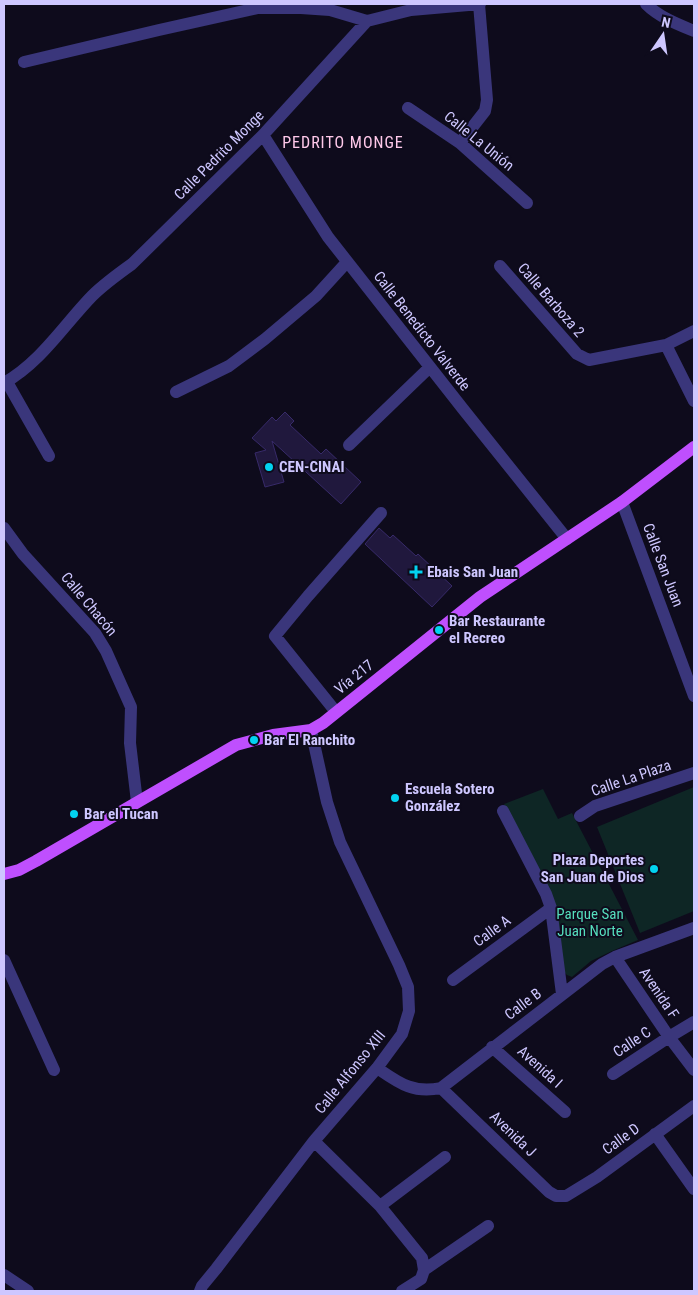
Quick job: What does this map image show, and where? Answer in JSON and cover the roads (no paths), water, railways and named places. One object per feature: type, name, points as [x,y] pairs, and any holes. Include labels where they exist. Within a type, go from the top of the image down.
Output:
[{"type":"main road","name":"Vía 217","points":[[4,874],[19,870],[36,861],[236,745],[273,735],[311,730],[323,723],[480,597],[622,502],[694,447]]},
{"type":"street","points":[[24,62],[258,8],[330,10],[367,21],[411,10],[480,4],[487,100],[485,111],[460,143]]},
{"type":"street","points":[[646,4],[652,10],[673,22],[694,31]]},
{"type":"street","name":"Calle Pedrito Monge","points":[[5,382],[29,366],[93,296],[132,264],[263,135],[367,21]]},
{"type":"street","name":"Calle La Unión","points":[[408,108],[460,143],[528,203]]},
{"type":"street","name":"Calle Benedicto Valverde","points":[[263,135],[328,237],[567,539]]},
{"type":"street","points":[[176,392],[229,366],[265,339],[316,296],[347,262]]},
{"type":"street","name":"Calle Barboza 2","points":[[500,266],[577,354],[589,360],[666,345],[694,331]]},
{"type":"street","points":[[666,345],[694,401]]},
{"type":"street","points":[[349,445],[430,367]]},
{"type":"street","points":[[5,382],[49,456]]},
{"type":"street","name":"Calle San Juan","points":[[622,502],[694,696]]},
{"type":"street","points":[[336,712],[275,636],[381,513]]},
{"type":"street","name":"Calle Chacón","points":[[4,528],[23,554],[95,633],[106,651],[131,707],[130,743],[137,802]]},
{"type":"street","name":"Calle Alfonso XIII","points":[[200,1291],[314,1142],[377,1068],[402,1034],[409,1011],[408,987],[340,842],[327,802],[311,730]]},
{"type":"street","name":"Calle La Plaza","points":[[580,816],[594,806],[694,773]]},
{"type":"street","points":[[503,811],[546,894],[550,908],[562,994]]},
{"type":"street","name":"Calle A","points":[[453,980],[550,908]]},
{"type":"street","name":"Calle B","points":[[441,1088],[602,964],[615,957],[694,928]]},
{"type":"street","name":"Avenida F","points":[[615,957],[669,1037],[694,1070]]},
{"type":"street","points":[[4,960],[54,1070]]},
{"type":"street","name":"Calle C","points":[[613,1074],[694,1022]]},
{"type":"street","name":"Avenida I","points":[[492,1047],[565,1112]]},
{"type":"street","points":[[377,1068],[398,1083],[410,1087],[431,1090],[441,1088]]},
{"type":"street","name":"Avenida J","points":[[441,1088],[549,1192],[556,1196],[566,1196]]},
{"type":"street","name":"Calle D","points":[[566,1196],[597,1177],[694,1106]]},
{"type":"street","points":[[655,1134],[694,1189]]},
{"type":"street","points":[[314,1142],[380,1206],[422,1258],[424,1270],[422,1279],[402,1291]]},
{"type":"street","points":[[380,1206],[445,1157]]},
{"type":"street","points":[[424,1270],[488,1226]]},
{"type":"street","points":[[4,1275],[28,1291]]},
{"type":"place","name":"CEN-CINAI","points":[[269,467]]},
{"type":"place","name":"Ebais San Juan","points":[[416,572]]},
{"type":"place","name":"Bar Restaurante el Recreo","points":[[439,630]]},
{"type":"place","name":"Bar El Ranchito","points":[[254,740]]},
{"type":"place","name":"Escuela Sotero González","points":[[395,798]]},
{"type":"place","name":"Bar el Tucan","points":[[74,814]]},
{"type":"place","name":"Plaza Deportes San Juan de Dios","points":[[654,869]]},
{"type":"district","name":"PEDRITO MONGE","points":[[343,142]]},
{"type":"park label","name":"Parque San Juan Norte","points":[[590,922]]}]
